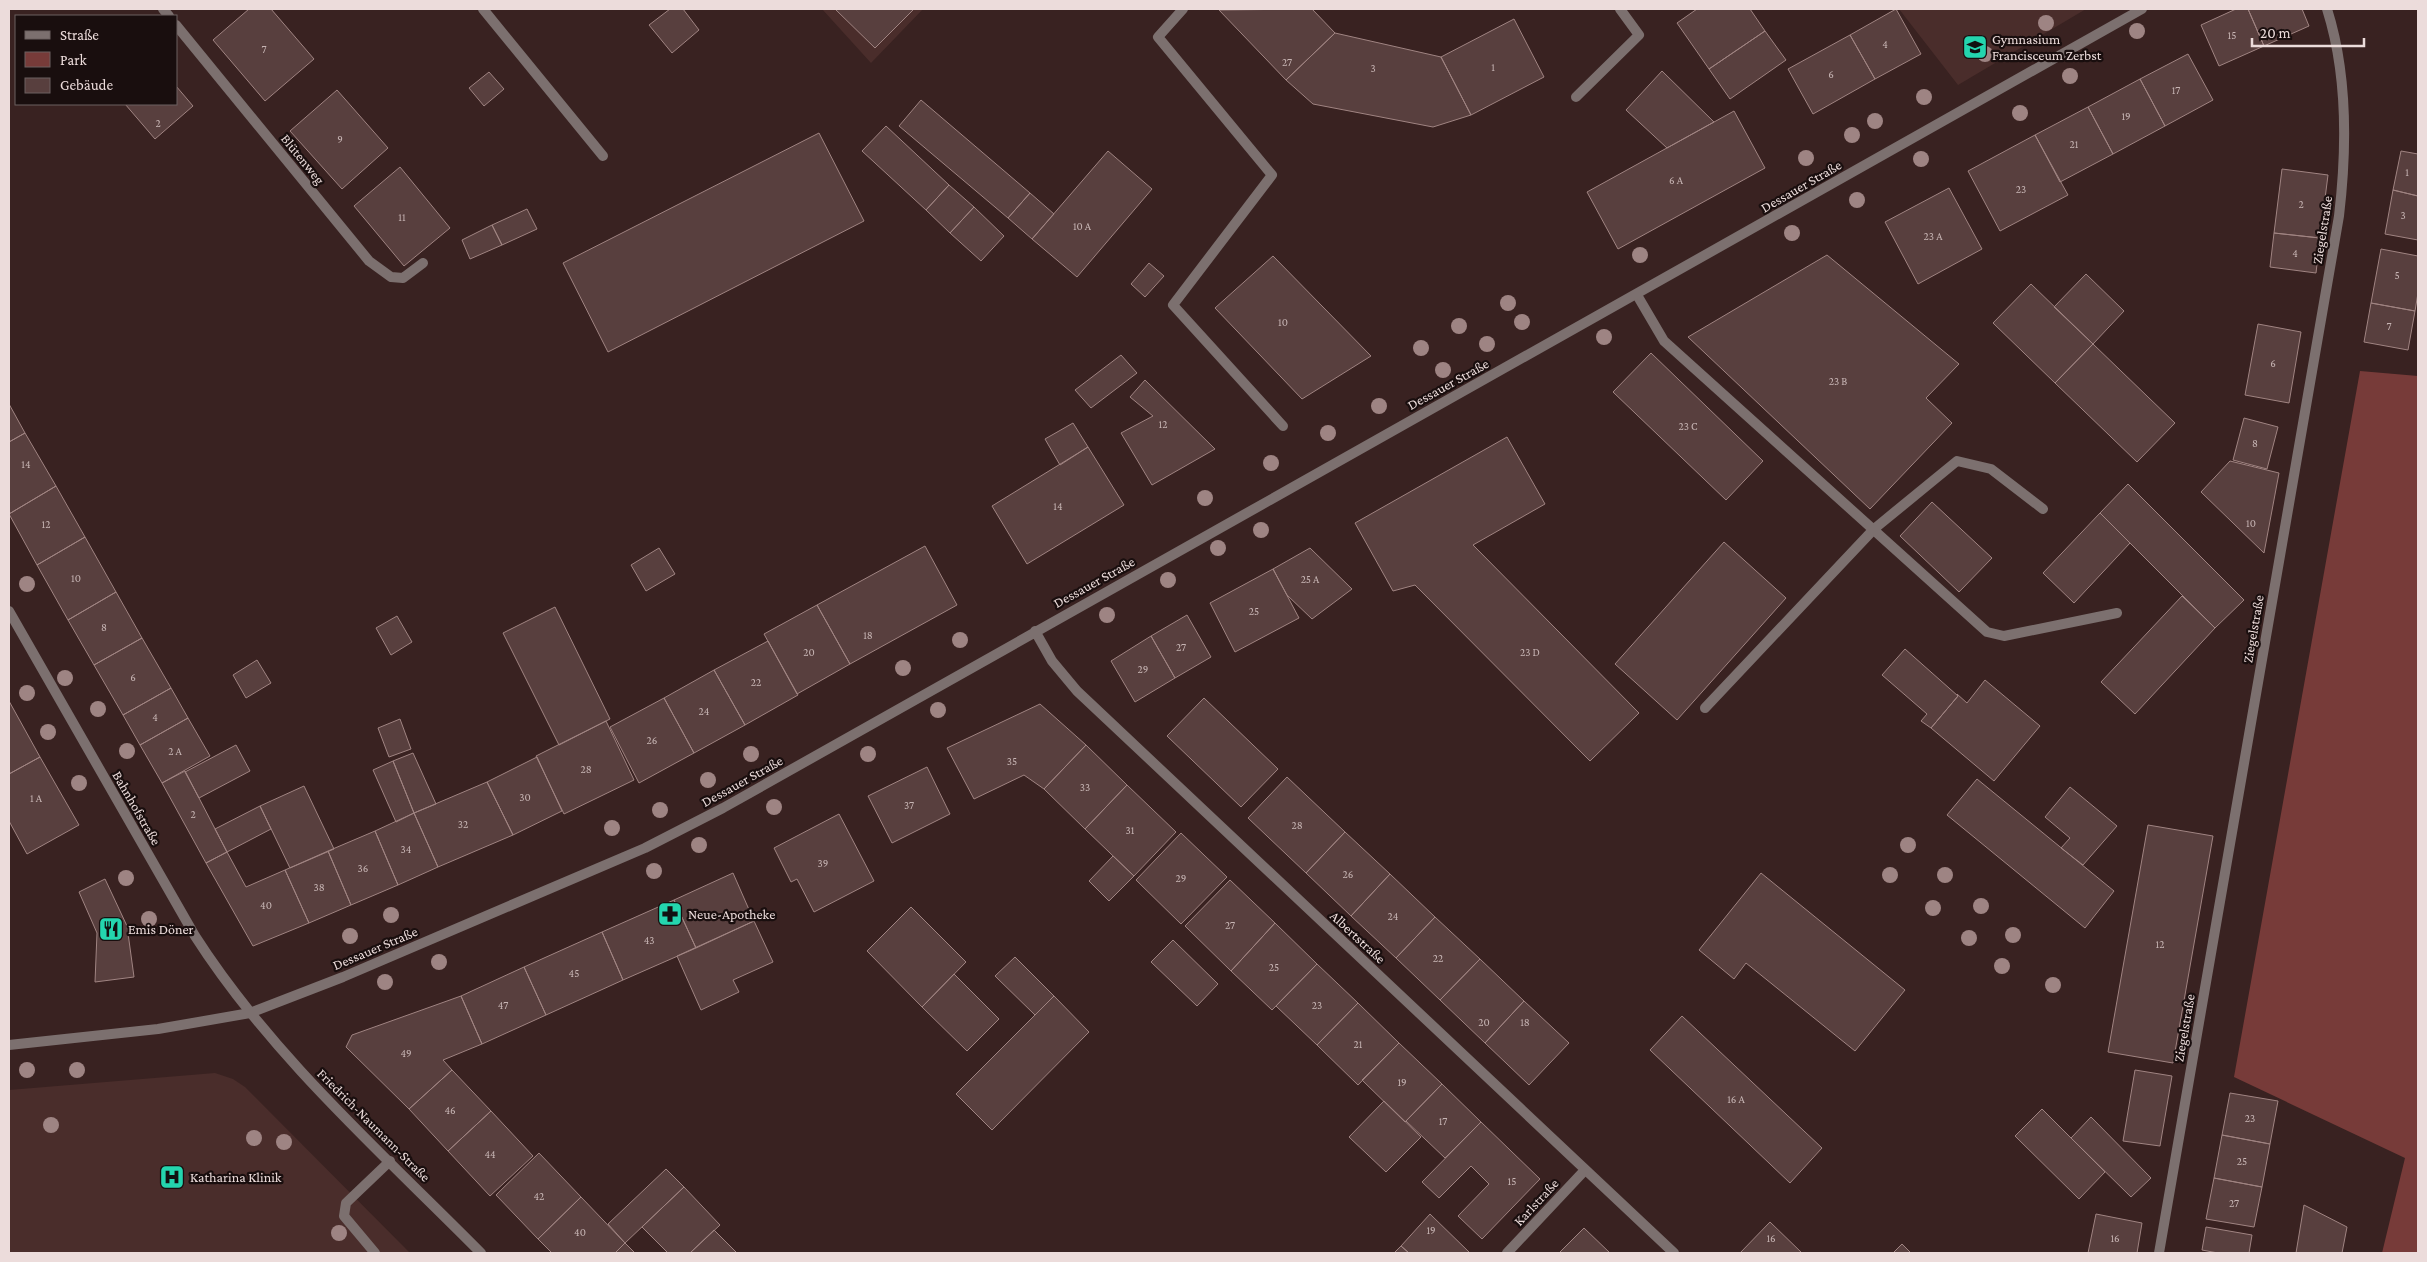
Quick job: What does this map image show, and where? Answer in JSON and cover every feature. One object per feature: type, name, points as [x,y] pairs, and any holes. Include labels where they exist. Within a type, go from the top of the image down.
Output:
[{"type":"street","points":[[483,9],[603,156]]},
{"type":"street","points":[[1183,9],[1158,37],[1272,174],[1173,305],[1284,426]]},
{"type":"street","points":[[1576,97],[1639,36],[1620,9]]},
{"type":"street","name":"Dessauer Straße","points":[[9,1045],[158,1029],[250,1013],[344,977],[645,848],[723,808],[2142,9]]},
{"type":"street","name":"Ziegelstraße","points":[[2159,1253],[2339,216],[2344,167],[2340,63],[2327,9]]},
{"type":"street","name":"Blütenweg","points":[[178,27],[369,261],[391,277],[403,278],[422,263]]},
{"type":"street","points":[[1637,295],[1664,341],[1987,632],[2004,636],[2117,613]]},
{"type":"street","points":[[1705,708],[1874,530],[1957,461],[1991,469],[2043,509]]},
{"type":"street","name":"Bahnhofstraße","points":[[9,611],[195,936],[228,987],[250,1013]]},
{"type":"street","name":"Albertstraße","points":[[1035,631],[1052,661],[1084,698],[1674,1253]]},
{"type":"street","name":"Friedrich-Naumann-Straße","points":[[250,1013],[316,1087],[481,1253]]},
{"type":"street","points":[[375,1253],[344,1216],[346,1203],[390,1161]]},
{"type":"street","name":"Karlstraße","points":[[1507,1253],[1585,1170]]},
{"type":"shaded area","points":[[822,9],[923,9],[871,63]]},
{"type":"shaded area","name":"Gymnasium Francisceum Zerbst","points":[[1899,9],[2086,9],[1958,85]]},
{"type":"shaded area","name":"Katharina Klinik","points":[[215,1073],[233,1079],[245,1087],[410,1253],[9,1253],[9,1090]]},
{"type":"green space","points":[[2360,371],[2418,376],[2418,1253],[2382,1253],[2405,1158],[2234,1077]]},
{"type":"building","points":[[249,9],[271,9],[314,59],[265,101],[213,40]]},
{"type":"building","points":[[670,9],[683,9],[699,30],[672,53],[649,25]]},
{"type":"building","points":[[835,9],[914,9],[875,48]]},
{"type":"building","points":[[1312,9],[1335,33],[1286,80],[1219,10]]},
{"type":"building","points":[[1697,9],[1750,9],[1765,31],[1709,69],[1677,23]]},
{"type":"building","points":[[1896,9],[1921,54],[1875,79],[1850,35]]},
{"type":"building","points":[[2236,9],[2248,9],[2264,46],[2219,66],[2201,25]]},
{"type":"building","points":[[2248,9],[2302,9],[2309,26],[2264,46]]},
{"type":"building","points":[[1514,19],[1544,77],[1471,115],[1441,57]]},
{"type":"building","points":[[1765,31],[1786,60],[1730,99],[1709,69]]},
{"type":"building","points":[[1335,33],[1441,57],[1471,115],[1433,127],[1313,104],[1286,80]]},
{"type":"building","points":[[1850,35],[1875,79],[1813,114],[1788,69]]},
{"type":"building","points":[[2188,54],[2213,100],[2165,126],[2140,79]]},
{"type":"building","points":[[1662,71],[1714,122],[1667,148],[1626,110]]},
{"type":"building","points":[[489,72],[504,89],[484,106],[469,88]]},
{"type":"building","points":[[2140,79],[2165,126],[2113,154],[2088,107]]},
{"type":"building","points":[[178,88],[193,106],[155,139],[126,105],[178,105]]},
{"type":"building","points":[[337,90],[388,148],[342,189],[290,131]]},
{"type":"building","points":[[921,100],[1030,193],[1008,218],[899,126]]},
{"type":"building","points":[[2088,107],[2113,154],[2060,182],[2035,135]]},
{"type":"building","points":[[1734,111],[1765,168],[1618,249],[1587,192]]},
{"type":"building","points":[[886,126],[949,185],[926,210],[862,151]]},
{"type":"building","points":[[819,133],[864,221],[608,352],[563,263]]},
{"type":"building","points":[[2035,135],[2068,195],[2000,231],[1968,171]]},
{"type":"building","points":[[1108,151],[1152,189],[1077,277],[1032,239]]},
{"type":"building","points":[[2401,151],[2418,154],[2418,196],[2393,190]]},
{"type":"building","points":[[400,167],[450,228],[404,266],[354,206]]},
{"type":"building","points":[[2282,169],[2328,175],[2320,238],[2274,233]]},
{"type":"building","points":[[949,185],[974,207],[950,233],[926,210]]},
{"type":"building","points":[[1949,188],[1982,249],[1918,284],[1885,222]]},
{"type":"building","points":[[2393,190],[2418,196],[2418,240],[2385,234]]},
{"type":"building","points":[[1030,193],[1054,214],[1032,239],[1008,218]]},
{"type":"building","points":[[974,207],[1004,236],[981,261],[950,233]]},
{"type":"building","points":[[527,209],[537,229],[502,245],[492,225]]},
{"type":"building","points":[[492,225],[502,245],[470,259],[462,240]]},
{"type":"building","points":[[2274,233],[2320,238],[2316,273],[2270,267]]},
{"type":"building","points":[[2381,249],[2418,256],[2418,293],[2415,311],[2371,303]]},
{"type":"building","points":[[1827,255],[1959,364],[1926,398],[1952,423],[1870,509],[1688,337]]},
{"type":"building","points":[[1273,256],[1371,356],[1302,399],[1215,308]]},
{"type":"building","points":[[1149,263],[1164,276],[1145,297],[1131,284]]},
{"type":"building","points":[[2086,274],[2124,311],[2093,344],[2054,307]]},
{"type":"building","points":[[2031,284],[2093,344],[2055,383],[1993,323]]},
{"type":"building","points":[[2371,303],[2415,311],[2408,350],[2364,342]]},
{"type":"building","points":[[2258,324],[2301,332],[2289,403],[2245,395]]},
{"type":"building","points":[[2093,344],[2175,423],[2137,462],[2055,383]]},
{"type":"building","points":[[1651,353],[1763,461],[1726,500],[1613,392]]},
{"type":"building","points":[[1121,355],[1137,373],[1091,408],[1075,390]]},
{"type":"building","points":[[1145,380],[1215,449],[1152,485],[1121,433],[1153,416],[1130,397]]},
{"type":"building","points":[[9,404],[25,433],[9,442]]},
{"type":"building","points":[[2244,418],[2278,427],[2267,469],[2233,460]]},
{"type":"building","points":[[1073,423],[1088,447],[1060,465],[1045,439]]},
{"type":"building","points":[[25,433],[56,486],[9,514],[9,442]]},
{"type":"building","points":[[1507,437],[1545,504],[1473,545],[1639,713],[1590,761],[1415,585],[1393,591],[1355,523]]},
{"type":"building","points":[[1088,447],[1124,505],[1027,564],[992,506]]},
{"type":"building","points":[[2230,461],[2279,473],[2264,553],[2201,492]]},
{"type":"building","points":[[2128,484],[2244,600],[2215,628],[2100,513]]},
{"type":"building","points":[[56,486],[85,537],[37,565],[9,514]]},
{"type":"building","points":[[1932,502],[1992,558],[1959,592],[1900,536]]},
{"type":"building","points":[[2100,513],[2130,543],[2074,603],[2043,573]]},
{"type":"building","points":[[85,537],[116,592],[68,620],[37,565]]},
{"type":"building","points":[[1724,542],[1786,598],[1677,720],[1615,664]]},
{"type":"building","points":[[925,546],[957,605],[850,664],[817,605]]},
{"type":"building","points":[[659,548],[675,574],[646,591],[631,565]]},
{"type":"building","points":[[1310,548],[1352,589],[1312,619],[1287,595],[1273,569]]},
{"type":"building","points":[[1273,569],[1299,618],[1235,652],[1210,603]]},
{"type":"building","points":[[116,592],[142,638],[94,665],[68,620]]},
{"type":"building","points":[[2182,596],[2215,628],[2135,714],[2101,682]]},
{"type":"building","points":[[817,605],[850,664],[797,694],[764,634]]},
{"type":"building","points":[[555,607],[610,719],[559,745],[503,633]]},
{"type":"building","points":[[1187,615],[1211,657],[1175,678],[1151,636]]},
{"type":"building","points":[[397,616],[412,642],[391,655],[376,628]]},
{"type":"building","points":[[1151,636],[1175,678],[1135,702],[1111,661]]},
{"type":"building","points":[[142,638],[171,688],[123,715],[94,665]]},
{"type":"building","points":[[768,641],[798,695],[745,725],[714,670]]},
{"type":"building","points":[[1905,649],[1958,696],[1931,728],[1921,721],[1927,714],[1882,675]]},
{"type":"building","points":[[257,660],[271,683],[246,698],[233,675]]},
{"type":"building","points":[[714,670],[745,725],[694,753],[664,698]]},
{"type":"building","points":[[1985,680],[2040,726],[1994,781],[1931,728],[1958,696],[1957,694],[1967,703]]},
{"type":"building","points":[[171,688],[188,718],[140,745],[123,715]]},
{"type":"building","points":[[664,698],[694,753],[639,783],[610,727]]},
{"type":"building","points":[[1204,698],[1278,769],[1241,807],[1167,736]]},
{"type":"building","points":[[9,701],[40,757],[9,774]]},
{"type":"building","points":[[1040,704],[1086,745],[1044,789],[1024,775],[974,799],[947,748]]},
{"type":"building","points":[[188,718],[210,756],[162,783],[140,745]]},
{"type":"building","points":[[400,719],[411,749],[389,757],[378,728]]},
{"type":"building","points":[[606,721],[634,780],[564,814],[536,756]]},
{"type":"building","points":[[236,745],[250,771],[199,798],[185,772]]},
{"type":"building","points":[[1086,745],[1127,785],[1085,829],[1044,789]]},
{"type":"building","points":[[413,753],[436,804],[414,813],[393,761]]},
{"type":"building","points":[[40,757],[79,825],[27,854],[9,821],[9,774]]},
{"type":"building","points":[[537,757],[562,811],[513,835],[487,782]]},
{"type":"building","points":[[393,761],[414,813],[396,822],[373,770]]},
{"type":"building","points":[[927,767],[950,814],[892,843],[868,796]]},
{"type":"building","points":[[185,771],[227,852],[206,863],[162,783]]},
{"type":"building","points":[[1287,777],[1345,832],[1306,873],[1248,818]]},
{"type":"building","points":[[1977,779],[2114,891],[2085,928],[1947,815]]},
{"type":"building","points":[[487,782],[513,835],[438,867],[414,813]]},
{"type":"building","points":[[1127,785],[1176,832],[1134,876],[1085,829]]},
{"type":"building","points":[[304,786],[334,849],[290,868],[260,806]]},
{"type":"building","points":[[2070,787],[2117,826],[2083,865],[2061,848],[2070,838],[2045,817]]},
{"type":"building","points":[[260,806],[271,829],[227,852],[215,829]]},
{"type":"building","points":[[414,813],[438,867],[398,885],[375,831]]},
{"type":"building","points":[[839,814],[874,881],[814,912],[797,879],[791,882],[774,848]]},
{"type":"building","points":[[2148,825],[2213,836],[2173,1063],[2108,1052]]},
{"type":"building","points":[[375,831],[398,885],[351,905],[328,851]]},
{"type":"building","points":[[1345,832],[1390,874],[1351,916],[1306,873]]},
{"type":"building","points":[[1181,833],[1227,877],[1181,924],[1136,880]]},
{"type":"building","points":[[328,851],[351,905],[309,923],[285,870]]},
{"type":"building","points":[[227,852],[246,887],[285,870],[309,923],[253,946],[206,863]]},
{"type":"building","points":[[1113,856],[1134,876],[1109,901],[1089,881]]},
{"type":"building","points":[[733,873],[754,921],[696,948],[674,900]]},
{"type":"building","points":[[1761,873],[1905,990],[1855,1051],[1746,963],[1734,979],[1699,950]]},
{"type":"building","points":[[1390,874],[1435,917],[1396,958],[1351,916]]},
{"type":"building","name":"Emis Döner","points":[[105,879],[127,926],[134,977],[95,982],[97,933],[79,892]]},
{"type":"building","points":[[1230,880],[1275,923],[1231,971],[1185,926]]},
{"type":"building","points":[[674,900],[696,948],[623,980],[602,932]]},
{"type":"building","points":[[911,907],[966,962],[922,1007],[867,951]]},
{"type":"building","points":[[1435,917],[1480,959],[1440,1000],[1396,958]]},
{"type":"building","points":[[754,921],[773,962],[733,980],[739,992],[701,1010],[677,956]]},
{"type":"building","points":[[1275,923],[1317,964],[1272,1010],[1231,971]]},
{"type":"building","points":[[602,932],[623,980],[546,1015],[524,967]]},
{"type":"building","points":[[1173,940],[1218,984],[1197,1006],[1151,962]]},
{"type":"building","points":[[1015,957],[1054,996],[1035,1015],[995,976]]},
{"type":"building","points":[[1480,959],[1524,1001],[1485,1043],[1440,1000]]},
{"type":"building","points":[[1317,964],[1358,1003],[1317,1045],[1276,1006]]},
{"type":"building","points":[[524,967],[546,1015],[482,1044],[461,996]]},
{"type":"building","points":[[954,974],[999,1019],[967,1051],[922,1007]]},
{"type":"building","points":[[461,996],[482,1044],[443,1060],[452,1070],[409,1109],[346,1047],[352,1035]]},
{"type":"building","points":[[1054,996],[1089,1032],[992,1130],[956,1094]]},
{"type":"building","points":[[1524,1001],[1569,1043],[1529,1085],[1485,1043]]},
{"type":"building","points":[[1358,1003],[1399,1043],[1358,1085],[1317,1045]]},
{"type":"building","points":[[1682,1016],[1822,1148],[1790,1183],[1650,1050]]},
{"type":"building","points":[[1399,1043],[1442,1084],[1405,1122],[1362,1080]]},
{"type":"building","points":[[452,1070],[491,1111],[448,1151],[409,1109]]},
{"type":"building","points":[[2135,1070],[2172,1076],[2160,1146],[2123,1141]]},
{"type":"building","points":[[1442,1084],[1481,1122],[1445,1158],[1406,1121]]},
{"type":"building","points":[[2230,1093],[2278,1101],[2270,1144],[2222,1135]]},
{"type":"building","points":[[1384,1101],[1421,1137],[1386,1172],[1349,1137]]},
{"type":"building","points":[[2042,1109],[2105,1172],[2079,1199],[2015,1136]]},
{"type":"building","points":[[491,1111],[533,1156],[490,1196],[448,1151]]},
{"type":"building","points":[[2091,1117],[2151,1178],[2131,1197],[2071,1138]]},
{"type":"building","points":[[1481,1122],[1540,1179],[1482,1239],[1458,1216],[1489,1184],[1471,1166],[1439,1198],[1422,1182]]},
{"type":"building","points":[[2222,1135],[2270,1144],[2262,1187],[2214,1178]]},
{"type":"building","points":[[539,1153],[581,1197],[538,1239],[496,1195]]},
{"type":"building","points":[[666,1169],[684,1187],[625,1243],[608,1224]]},
{"type":"building","points":[[2214,1178],[2262,1187],[2254,1227],[2206,1219]]},
{"type":"building","points":[[684,1187],[720,1225],[690,1253],[668,1253],[642,1227]]},
{"type":"building","points":[[581,1197],[625,1243],[615,1253],[552,1253],[538,1239]]},
{"type":"building","points":[[2304,1205],[2347,1227],[2342,1253],[2296,1253]]},
{"type":"building","points":[[1430,1214],[1468,1253],[1409,1253],[1401,1246]]},
{"type":"building","points":[[2096,1214],[2142,1223],[2137,1253],[2088,1253]]},
{"type":"building","points":[[1770,1222],[1802,1253],[1740,1253]]},
{"type":"building","points":[[2206,1227],[2252,1235],[2249,1253],[2218,1253],[2202,1250]]},
{"type":"building","points":[[1584,1228],[1610,1253],[1559,1253]]},
{"type":"building","points":[[714,1230],[737,1253],[690,1253]]},
{"type":"building","points":[[625,1243],[635,1253],[615,1253]]},
{"type":"building","points":[[1902,1244],[1911,1253],[1893,1253]]},
{"type":"building","points":[[1401,1246],[1409,1253],[1394,1253]]},
{"type":"place","name":"Gymnasium Francisceum Zerbst","points":[[1975,47]]},
{"type":"place","name":"Neue-Apotheke","points":[[670,914]]},
{"type":"place","name":"Emis Döner","points":[[111,929]]},
{"type":"place","name":"Katharina Klinik","points":[[172,1177]]}]
